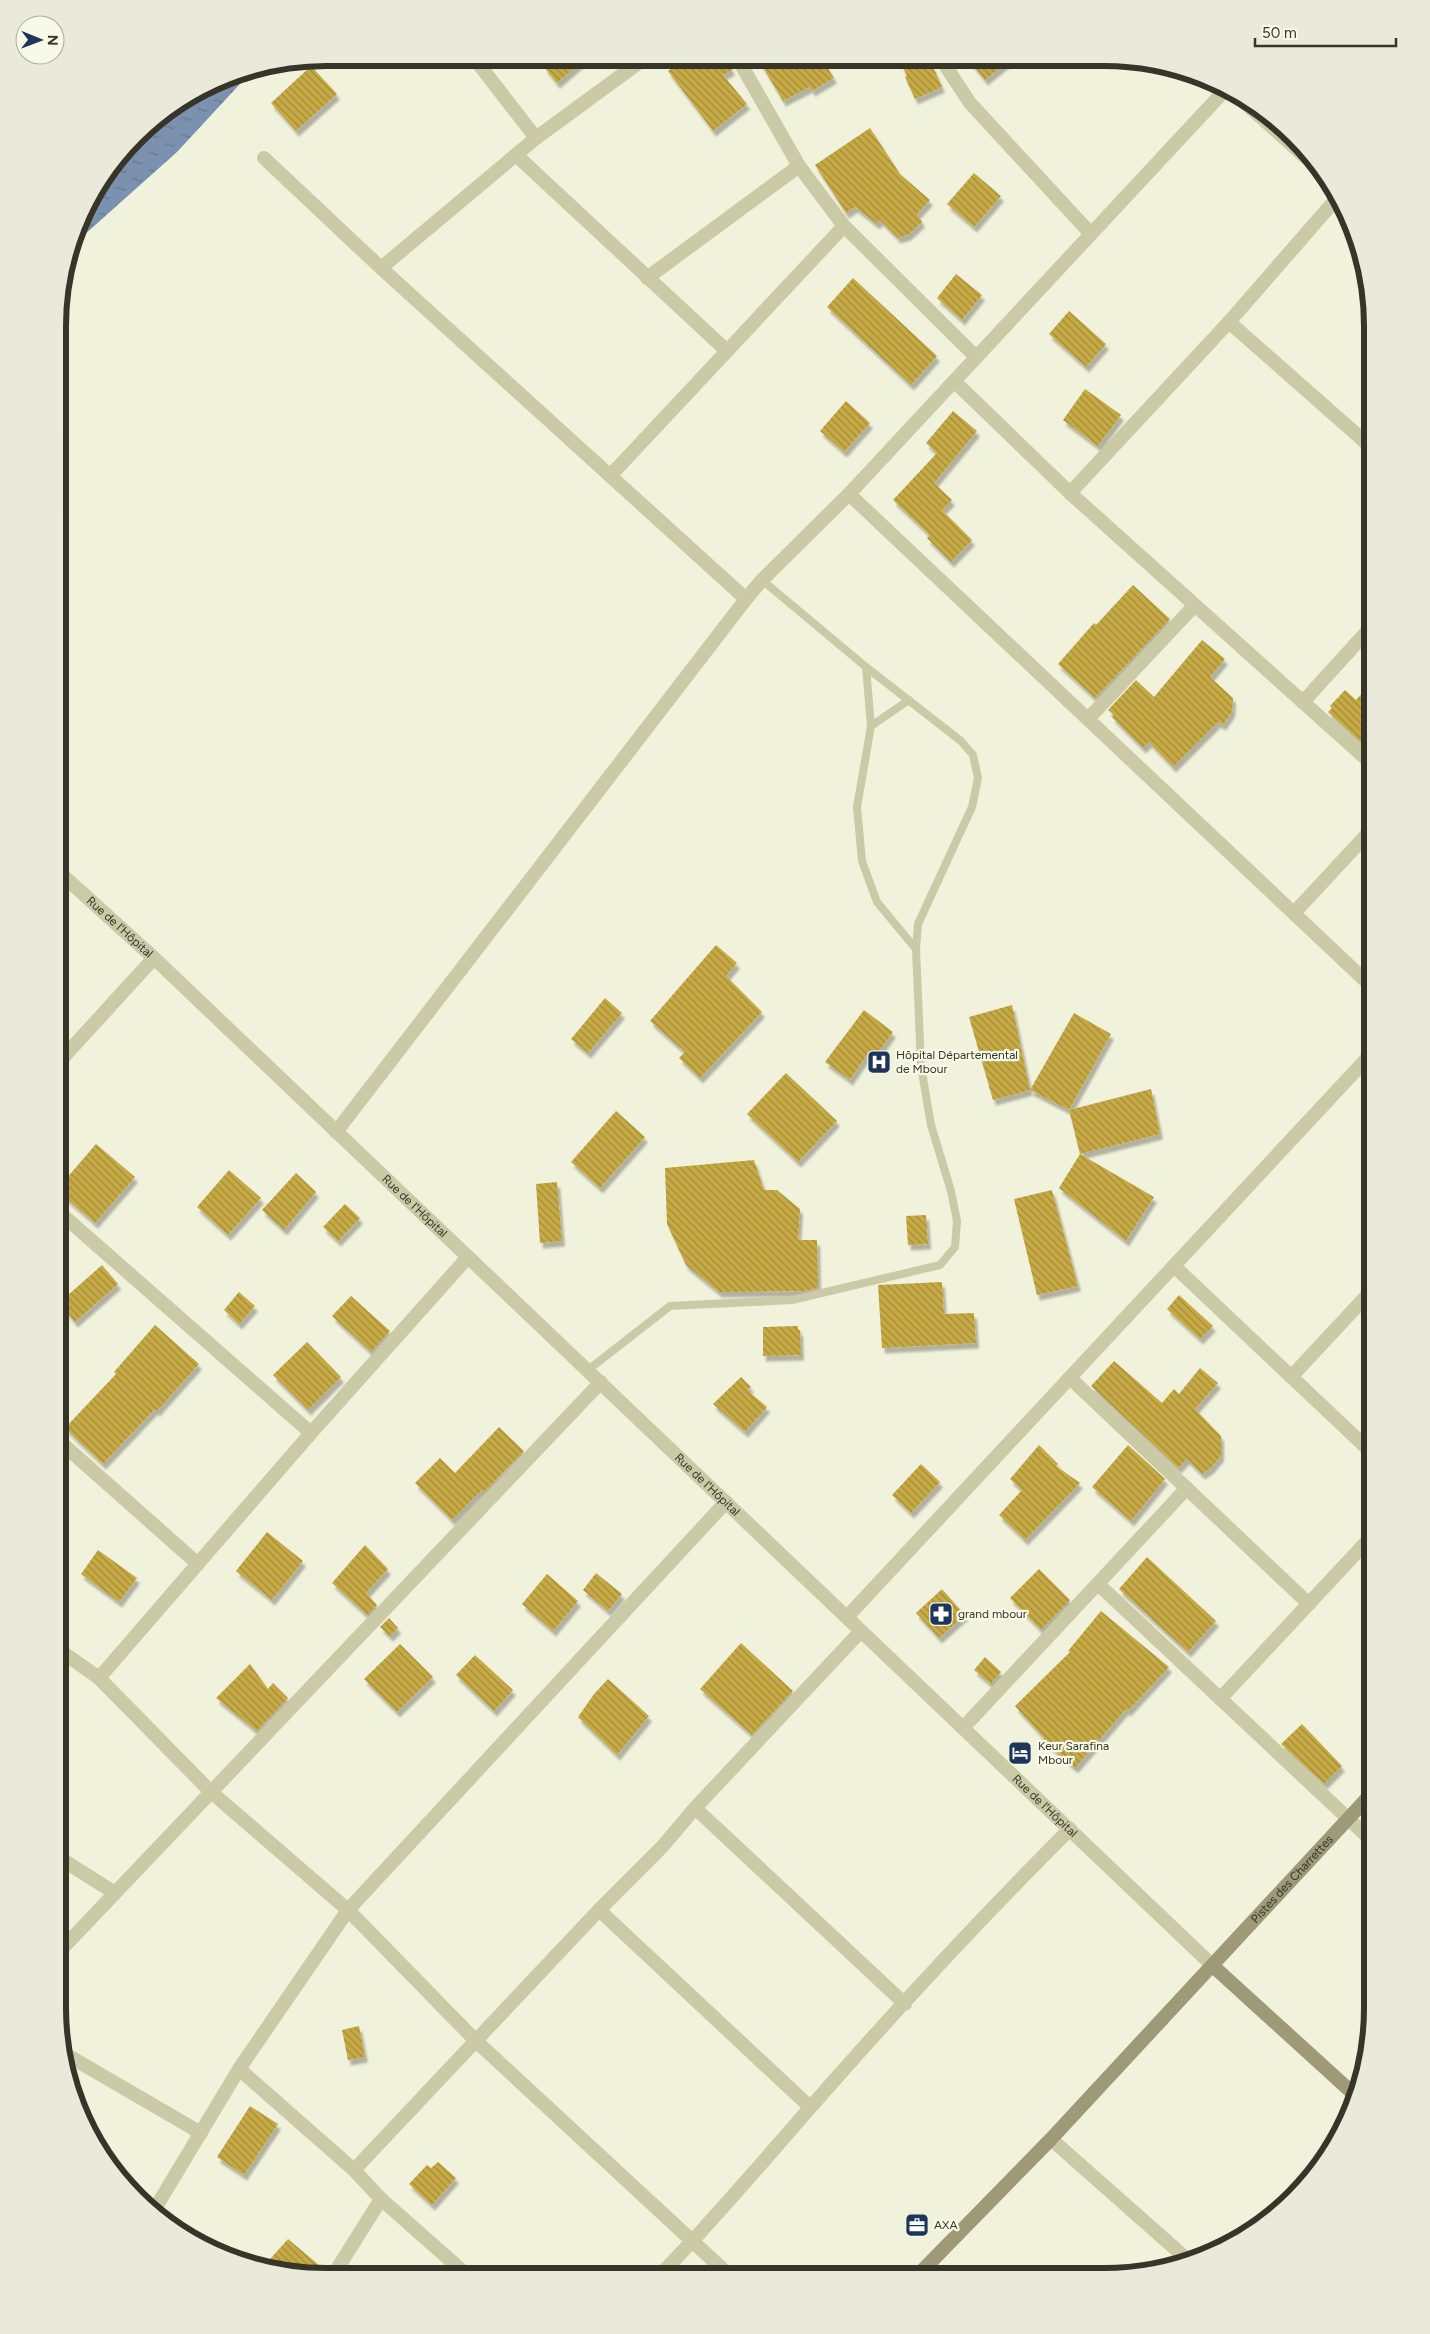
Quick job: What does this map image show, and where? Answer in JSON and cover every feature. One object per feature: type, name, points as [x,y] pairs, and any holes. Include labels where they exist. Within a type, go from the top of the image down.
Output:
[{"type":"main road","name":"Pistes des Charrettes","points":[[925,2268],[1051,2139],[1364,1802]]},
{"type":"main road","name":"Rue de l'Hôpital","points":[[1213,1966],[1350,2091]]},
{"type":"street","points":[[480,66],[536,138]]},
{"type":"street","points":[[381,268],[536,138],[634,66]]},
{"type":"street","points":[[742,66],[799,166],[844,226],[976,357]]},
{"type":"street","points":[[946,66],[970,103],[1091,234]]},
{"type":"street","points":[[336,1132],[762,580],[849,494],[955,382],[976,357],[1221,94]]},
{"type":"street","points":[[516,155],[727,351]]},
{"type":"street","points":[[264,158],[381,268],[746,599]]},
{"type":"street","points":[[647,278],[799,166]]},
{"type":"street","points":[[1070,493],[1229,322],[1333,204]]},
{"type":"street","points":[[610,476],[844,226]]},
{"type":"street","points":[[1229,322],[1364,441]]},
{"type":"street","points":[[955,382],[1070,493],[1364,757]]},
{"type":"street","points":[[849,494],[1364,979]]},
{"type":"street","points":[[1088,719],[1194,606]]},
{"type":"street","points":[[1303,702],[1364,635]]},
{"type":"street","points":[[1294,913],[1364,839]]},
{"type":"street","name":"Rue de l'Hôpital","points":[[66,878],[154,958],[1213,1966]]},
{"type":"street","points":[[66,1054],[154,958]]},
{"type":"street","points":[[847,1617],[1364,1062]]},
{"type":"street","points":[[66,1219],[311,1433]]},
{"type":"street","points":[[99,1678],[311,1433],[468,1257]]},
{"type":"street","points":[[1174,1266],[1364,1445]]},
{"type":"street","points":[[1291,1377],[1364,1309]]},
{"type":"street","points":[[1070,1378],[1309,1604]]},
{"type":"street","points":[[66,1944],[601,1382]]},
{"type":"street","points":[[66,1447],[198,1564]]},
{"type":"street","points":[[963,1728],[1187,1488]]},
{"type":"street","points":[[157,2205],[239,2069],[348,1910],[726,1502]]},
{"type":"street","points":[[1220,1699],[1364,1545]]},
{"type":"street","points":[[1098,1584],[1364,1834]]},
{"type":"street","points":[[354,2170],[599,1910],[662,1847],[695,1808],[861,1630]]},
{"type":"street","points":[[66,1655],[99,1678],[211,1792],[348,1910],[476,2041],[721,2268]]},
{"type":"street","points":[[695,1808],[905,2004]]},
{"type":"street","points":[[667,2268],[694,2241],[810,2108],[905,2004],[1021,1878],[1070,1829]]},
{"type":"street","points":[[66,1862],[115,1892]]},
{"type":"street","points":[[599,1910],[810,2108]]},
{"type":"street","points":[[71,2057],[200,2133]]},
{"type":"street","points":[[239,2069],[354,2170],[381,2199],[457,2268]]},
{"type":"street","points":[[1051,2139],[1183,2255]]},
{"type":"street","points":[[338,2268],[381,2199]]},
{"type":"lane","points":[[588,1370],[670,1306],[792,1300],[940,1265],[954,1247],[957,1221],[951,1191],[931,1125],[921,1066],[916,949],[918,924],[972,807],[978,778],[972,756],[961,741],[866,667],[762,580]]},
{"type":"lane","points":[[866,667],[871,726],[857,807],[862,862],[877,902],[916,949]]},
{"type":"lane","points":[[871,726],[908,700]]},
{"type":"water","points":[[244,79],[177,152],[82,237],[101,196],[120,168],[142,142],[168,120],[196,101]]},
{"type":"building","points":[[545,66],[577,66],[557,83],[544,67]]},
{"type":"building","points":[[675,66],[730,66],[732,70],[723,75],[747,104],[713,131],[668,71]]},
{"type":"building","points":[[762,66],[826,66],[834,78],[812,91],[810,87],[783,101]]},
{"type":"building","points":[[902,66],[922,66],[923,69],[932,66],[942,87],[915,99],[905,77],[907,76]]},
{"type":"building","points":[[974,66],[1002,66],[985,80]]},
{"type":"building","points":[[310,67],[337,94],[296,131],[271,103]]},
{"type":"building","points":[[870,128],[900,174],[930,200],[917,214],[922,222],[908,235],[898,238],[880,220],[877,224],[855,207],[846,213],[815,165]]},
{"type":"building","points":[[974,173],[1001,196],[974,227],[947,204]]},
{"type":"building","points":[[956,274],[982,295],[962,320],[937,298]]},
{"type":"building","points":[[853,278],[937,356],[911,385],[827,307]]},
{"type":"building","points":[[1069,311],[1106,344],[1086,367],[1049,334]]},
{"type":"building","points":[[1085,389],[1121,415],[1098,446],[1063,420]]},
{"type":"building","points":[[846,401],[870,423],[844,452],[820,431]]},
{"type":"building","points":[[953,411],[977,431],[934,483],[952,500],[942,510],[972,540],[951,562],[927,538],[930,535],[893,500],[937,453],[926,443]]},
{"type":"building","points":[[1133,585],[1170,619],[1095,698],[1058,664],[1094,623],[1096,625]]},
{"type":"building","points":[[1202,640],[1225,659],[1210,677],[1233,698],[1232,712],[1223,725],[1218,722],[1173,767],[1149,742],[1143,748],[1112,717],[1114,715],[1108,710],[1136,680],[1154,697]]},
{"type":"building","points":[[1345,690],[1356,700],[1364,691],[1364,745],[1328,712],[1332,708],[1330,706]]},
{"type":"building","points":[[716,945],[737,963],[726,976],[762,1012],[700,1078],[679,1058],[685,1052],[650,1021]]},
{"type":"building","points":[[605,998],[622,1013],[588,1053],[571,1039]]},
{"type":"building","points":[[1012,1005],[1030,1090],[993,1100],[969,1017]]},
{"type":"building","points":[[864,1010],[893,1032],[875,1057],[869,1052],[850,1080],[825,1062]]},
{"type":"building","points":[[1074,1013],[1111,1034],[1069,1110],[1030,1090]]},
{"type":"building","points":[[786,1073],[837,1121],[798,1162],[747,1114]]},
{"type":"building","points":[[1151,1089],[1160,1134],[1080,1154],[1069,1110]]},
{"type":"building","points":[[616,1111],[645,1137],[600,1188],[571,1162]]},
{"type":"building","points":[[96,1144],[135,1177],[95,1223],[66,1198],[66,1179]]},
{"type":"building","points":[[1080,1154],[1154,1197],[1126,1241],[1059,1188]]},
{"type":"building","points":[[754,1160],[764,1190],[777,1190],[800,1209],[798,1240],[817,1240],[818,1288],[804,1291],[719,1292],[686,1265],[667,1224],[665,1168]]},
{"type":"building","points":[[229,1170],[261,1198],[228,1235],[197,1207]]},
{"type":"building","points":[[296,1173],[316,1192],[284,1230],[262,1210]]},
{"type":"building","points":[[557,1182],[562,1241],[540,1243],[536,1184]]},
{"type":"building","points":[[1052,1190],[1078,1286],[1037,1295],[1014,1199]]},
{"type":"building","points":[[345,1204],[360,1218],[338,1241],[323,1227]]},
{"type":"building","points":[[926,1215],[928,1244],[908,1245],[906,1216]]},
{"type":"building","points":[[102,1265],[118,1284],[75,1322],[66,1311],[66,1297]]},
{"type":"building","points":[[942,1282],[944,1314],[974,1313],[976,1343],[882,1348],[878,1285]]},
{"type":"building","points":[[239,1292],[255,1306],[239,1324],[224,1310]]},
{"type":"building","points":[[1179,1295],[1213,1326],[1200,1339],[1167,1309]]},
{"type":"building","points":[[351,1296],[390,1331],[371,1352],[332,1316]]},
{"type":"building","points":[[155,1325],[199,1364],[157,1411],[155,1409],[103,1464],[66,1427],[116,1374],[114,1372]]},
{"type":"building","points":[[798,1326],[798,1330],[800,1330],[801,1355],[763,1356],[763,1327]]},
{"type":"building","points":[[307,1342],[341,1377],[308,1410],[273,1375]]},
{"type":"building","points":[[1114,1361],[1162,1403],[1174,1389],[1179,1394],[1200,1368],[1218,1383],[1195,1409],[1221,1436],[1221,1456],[1211,1468],[1202,1474],[1187,1459],[1178,1468],[1091,1386]]},
{"type":"building","points":[[741,1377],[751,1387],[747,1390],[767,1407],[745,1432],[713,1404]]},
{"type":"building","points":[[499,1427],[524,1451],[484,1492],[482,1490],[452,1520],[415,1483],[440,1458],[455,1473]]},
{"type":"building","points":[[1039,1445],[1058,1464],[1056,1466],[1080,1483],[1025,1540],[999,1515],[1022,1490],[1010,1479]]},
{"type":"building","points":[[1128,1445],[1165,1479],[1131,1521],[1092,1487]]},
{"type":"building","points":[[921,1464],[940,1482],[911,1513],[892,1495]]},
{"type":"building","points":[[267,1532],[303,1561],[272,1600],[236,1571]]},
{"type":"building","points":[[365,1545],[388,1569],[366,1593],[377,1605],[367,1615],[332,1583]]},
{"type":"building","points":[[98,1550],[137,1578],[119,1602],[81,1574]]},
{"type":"building","points":[[1147,1557],[1216,1621],[1188,1652],[1119,1589]]},
{"type":"building","points":[[1039,1569],[1070,1600],[1041,1630],[1010,1598]]},
{"type":"building","points":[[596,1573],[622,1594],[608,1611],[583,1590]]},
{"type":"building","points":[[547,1574],[578,1601],[553,1631],[522,1604]]},
{"type":"building","name":"grand mbour","points":[[942,1589],[965,1615],[939,1638],[916,1613]]},
{"type":"building","points":[[1101,1611],[1169,1667],[1128,1711],[1126,1709],[1075,1768],[1043,1740],[1044,1738],[1015,1706],[1070,1652],[1068,1651]]},
{"type":"building","points":[[389,1618],[398,1628],[390,1636],[380,1627]]},
{"type":"building","points":[[741,1643],[793,1691],[752,1735],[700,1689]]},
{"type":"building","points":[[400,1644],[433,1677],[397,1712],[364,1679]]},
{"type":"building","points":[[475,1655],[513,1690],[494,1711],[456,1675]]},
{"type":"building","points":[[985,1657],[1001,1672],[991,1684],[974,1670]]},
{"type":"building","points":[[250,1664],[268,1689],[273,1683],[288,1698],[257,1731],[216,1698]]},
{"type":"building","points":[[608,1679],[649,1716],[617,1755],[578,1717],[594,1694]]},
{"type":"building","points":[[1302,1724],[1342,1766],[1324,1784],[1281,1744]]},
{"type":"building","points":[[359,2026],[365,2057],[348,2060],[342,2030]]},
{"type":"building","points":[[250,2106],[278,2124],[244,2175],[217,2157]]},
{"type":"building","points":[[438,2162],[456,2178],[432,2205],[409,2184],[427,2165],[431,2168]]},
{"type":"building","points":[[288,2239],[322,2268],[292,2266],[268,2261]]},
{"type":"place","name":"Hôpital Départemental de Mbour","points":[[879,1062]]},
{"type":"place","name":"grand mbour","points":[[941,1614]]},
{"type":"place","name":"Keur Sarafina Mbour","points":[[1020,1753]]},
{"type":"place","name":"AXA","points":[[917,2225]]}]
